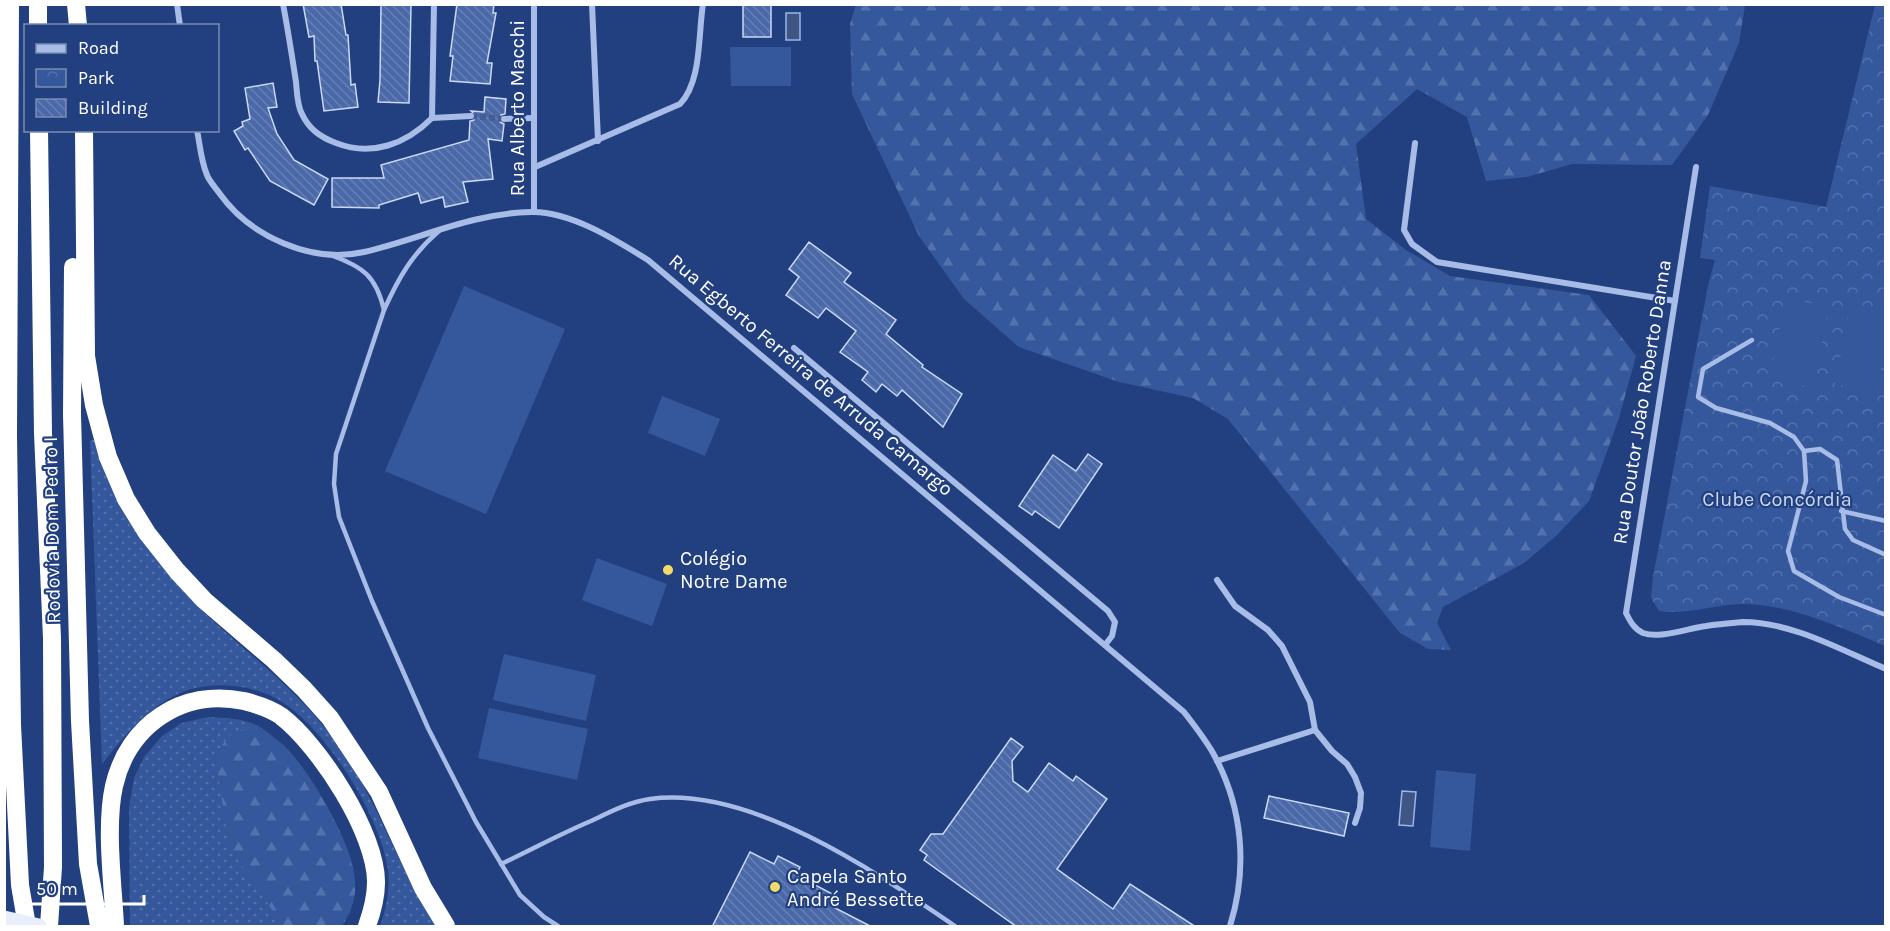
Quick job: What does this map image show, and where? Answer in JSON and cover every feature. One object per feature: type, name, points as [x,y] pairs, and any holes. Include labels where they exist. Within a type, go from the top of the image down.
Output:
[{"type":"highway","points":[[4,195],[10,4]]},
{"type":"highway","points":[[38,4],[38,24]]},
{"type":"highway","points":[[72,24],[74,4]]},
{"type":"highway","points":[[74,4],[78,24]]},
{"type":"highway","points":[[8,92],[8,435],[12,725],[20,885],[27,927]]},
{"type":"highway","points":[[39,132],[43,433],[52,638],[53,856],[49,927]]},
{"type":"highway","name":"Rodovia Dom Pedro I","points":[[73,132],[72,414],[80,721],[88,864],[99,927]]},
{"type":"highway","points":[[84,132],[86,356],[94,405],[108,457],[126,500],[147,532],[197,593],[274,660],[330,718],[379,792],[423,888],[446,927]]},
{"type":"highway","points":[[115,927],[110,820],[114,785],[123,761],[135,739],[153,721],[172,708],[200,701],[229,698],[254,704],[280,715],[307,742],[333,776],[361,827],[371,854],[376,881],[374,906],[367,927]]},
{"type":"main road","points":[[4,918],[39,927]]},
{"type":"street","points":[[177,4],[180,24]]},
{"type":"street","points":[[284,4],[300,112],[310,129],[328,140],[350,148],[373,149],[398,143],[418,132],[432,118],[471,116]]},
{"type":"street","points":[[432,118],[434,4]]},
{"type":"street","name":"Rua Alberto Macchi","points":[[534,4],[534,212]]},
{"type":"street","points":[[592,4],[598,141]]},
{"type":"street","points":[[535,167],[671,110],[687,97],[694,79],[704,4]]},
{"type":"street","points":[[504,119],[534,118]]},
{"type":"street","name":"Rua Egberto Ferreira de Arruda Camargo","points":[[197,132],[207,176],[229,206],[258,231],[293,248],[333,256],[362,253],[443,227],[492,215],[534,212],[567,219],[607,234],[648,260],[1184,712],[1217,761],[1234,801],[1241,834],[1241,864],[1236,908],[1230,927]]},
{"type":"street","points":[[1415,143],[1404,230],[1412,244],[1437,262],[1675,301]]},
{"type":"street","name":"Rua Doutor João Roberto Danna","points":[[1696,167],[1626,613],[1632,626],[1644,633],[1670,633],[1744,622],[1773,626],[1820,641],[1886,669]]},
{"type":"street","points":[[794,348],[1108,611],[1115,622],[1112,636],[1105,645]]},
{"type":"street","points":[[1217,580],[1235,606],[1268,630],[1282,646],[1310,702],[1315,730],[1332,752],[1347,764],[1355,777],[1361,793],[1360,808],[1355,823]]},
{"type":"street","points":[[1217,761],[1315,730]]},
{"type":"lane","points":[[443,227],[416,251],[384,310],[336,454],[334,484],[339,517],[372,601],[428,728],[476,822],[520,895],[558,927]]},
{"type":"lane","points":[[333,256],[367,273],[384,310]]},
{"type":"lane","points":[[1752,340],[1703,369],[1698,397],[1716,408],[1770,423],[1794,437],[1804,451],[1806,481],[1788,551],[1794,571],[1839,597],[1886,615]]},
{"type":"lane","points":[[1804,451],[1820,448],[1837,460],[1841,511],[1845,529],[1853,540],[1886,555]]},
{"type":"lane","points":[[1841,511],[1886,521]]},
{"type":"lane","points":[[501,864],[620,807],[650,799],[690,798],[726,804],[807,836],[855,860],[955,927]]},
{"type":"green space","points":[[856,4],[1745,5],[1739,43],[1708,115],[1672,165],[1572,164],[1527,177],[1486,181],[1467,117],[1417,89],[1356,144],[1366,219],[1406,250],[1450,276],[1589,295],[1636,356],[1619,418],[1589,501],[1556,536],[1524,563],[1443,607],[1437,623],[1451,650],[1428,649],[1400,633],[1228,419],[1193,398],[1119,382],[1019,347],[964,299],[919,236],[852,94],[850,24]]},
{"type":"green space","name":"Clube Concórdia","points":[[1875,5],[1885,5],[1885,646],[1796,612],[1759,605],[1741,604],[1679,612],[1659,611],[1651,598],[1653,577],[1708,286],[1715,260],[1700,258],[1710,186],[1826,207]]},
{"type":"green space","points":[[730,47],[791,47],[791,86],[731,86]]},
{"type":"green space","points":[[464,286],[565,329],[486,514],[385,471]]},
{"type":"green space","points":[[1786,298],[1829,307],[1813,388],[1769,379]]},
{"type":"green space","points":[[1851,303],[1885,310],[1885,346],[1876,393],[1835,384]]},
{"type":"green space","points":[[662,396],[720,419],[705,456],[648,433]]},
{"type":"green space","points":[[95,439],[119,492],[157,560],[210,618],[297,697],[336,742],[364,787],[410,881],[436,926],[380,926],[388,896],[389,880],[382,844],[373,822],[362,799],[335,756],[303,719],[275,698],[262,692],[234,686],[219,685],[191,689],[155,707],[127,734],[102,764],[90,441]]},
{"type":"green space","points":[[597,558],[667,584],[652,626],[582,600]]},
{"type":"green space","points":[[504,654],[596,675],[586,721],[493,700]]},
{"type":"green space","points":[[489,708],[588,729],[577,780],[478,758]]},
{"type":"green space","points":[[208,717],[240,720],[258,726],[287,749],[311,780],[342,836],[354,872],[354,898],[342,926],[130,926],[129,808],[134,778],[144,757],[162,736],[182,723]]},
{"type":"green space","points":[[257,725],[285,747],[310,778],[331,814],[348,852],[355,889],[350,913],[328,926],[283,926],[229,847],[215,754],[231,734]]},
{"type":"green space","points":[[1436,770],[1476,774],[1470,851],[1430,847]]},
{"type":"shaded area","points":[[786,13],[800,13],[800,40],[786,40]]},
{"type":"shaded area","points":[[1402,791],[1416,792],[1413,826],[1399,825]]},
{"type":"building","points":[[303,4],[341,4],[346,35],[348,35],[351,85],[355,84],[358,107],[324,111],[317,61],[315,61],[314,36],[309,37]]},
{"type":"building","points":[[381,4],[411,5],[409,103],[378,102]]},
{"type":"building","points":[[457,4],[494,4],[493,13],[496,13],[487,63],[492,63],[490,84],[450,81],[453,56],[450,56]]},
{"type":"building","points":[[743,4],[771,4],[771,37],[743,37]]},
{"type":"building","points":[[273,83],[277,107],[268,108],[277,134],[294,160],[328,179],[314,205],[270,181],[248,148],[245,150],[234,131],[243,126],[242,122],[250,119],[245,88]]},
{"type":"building","points":[[485,97],[506,99],[505,114],[499,119],[504,124],[502,141],[488,139],[493,179],[463,182],[468,202],[445,207],[443,197],[421,203],[418,193],[379,205],[379,208],[332,207],[332,178],[384,178],[381,165],[469,140],[470,121],[476,116],[471,111],[484,112]]},
{"type":"building","points":[[809,242],[851,273],[844,282],[896,320],[886,334],[923,365],[922,367],[962,394],[943,427],[902,390],[897,396],[882,384],[876,392],[862,380],[868,372],[840,352],[856,331],[826,308],[818,318],[786,295],[799,277],[789,269]]},
{"type":"building","points":[[1088,454],[1102,464],[1059,528],[1035,511],[1032,515],[1019,506],[1053,455],[1076,471]]},
{"type":"building","points":[[1011,738],[1023,747],[1012,761],[1013,781],[1028,792],[1049,763],[1073,781],[1076,776],[1107,799],[1057,869],[1113,909],[1130,884],[1196,927],[1017,927],[924,860],[927,855],[920,850],[931,834],[943,834]]},
{"type":"building","points":[[1269,796],[1349,813],[1344,836],[1264,818]]},
{"type":"building","name":"Capela Santo André Bessette","points":[[750,852],[774,864],[778,856],[800,867],[796,875],[840,898],[835,908],[872,927],[712,927]]},
{"type":"tunnel","points":[[471,116],[504,119]]},
{"type":"place","name":"Colégio Notre Dame","points":[[668,570]]},
{"type":"place","name":"Capela Santo André Bessette","points":[[775,887]]}]
